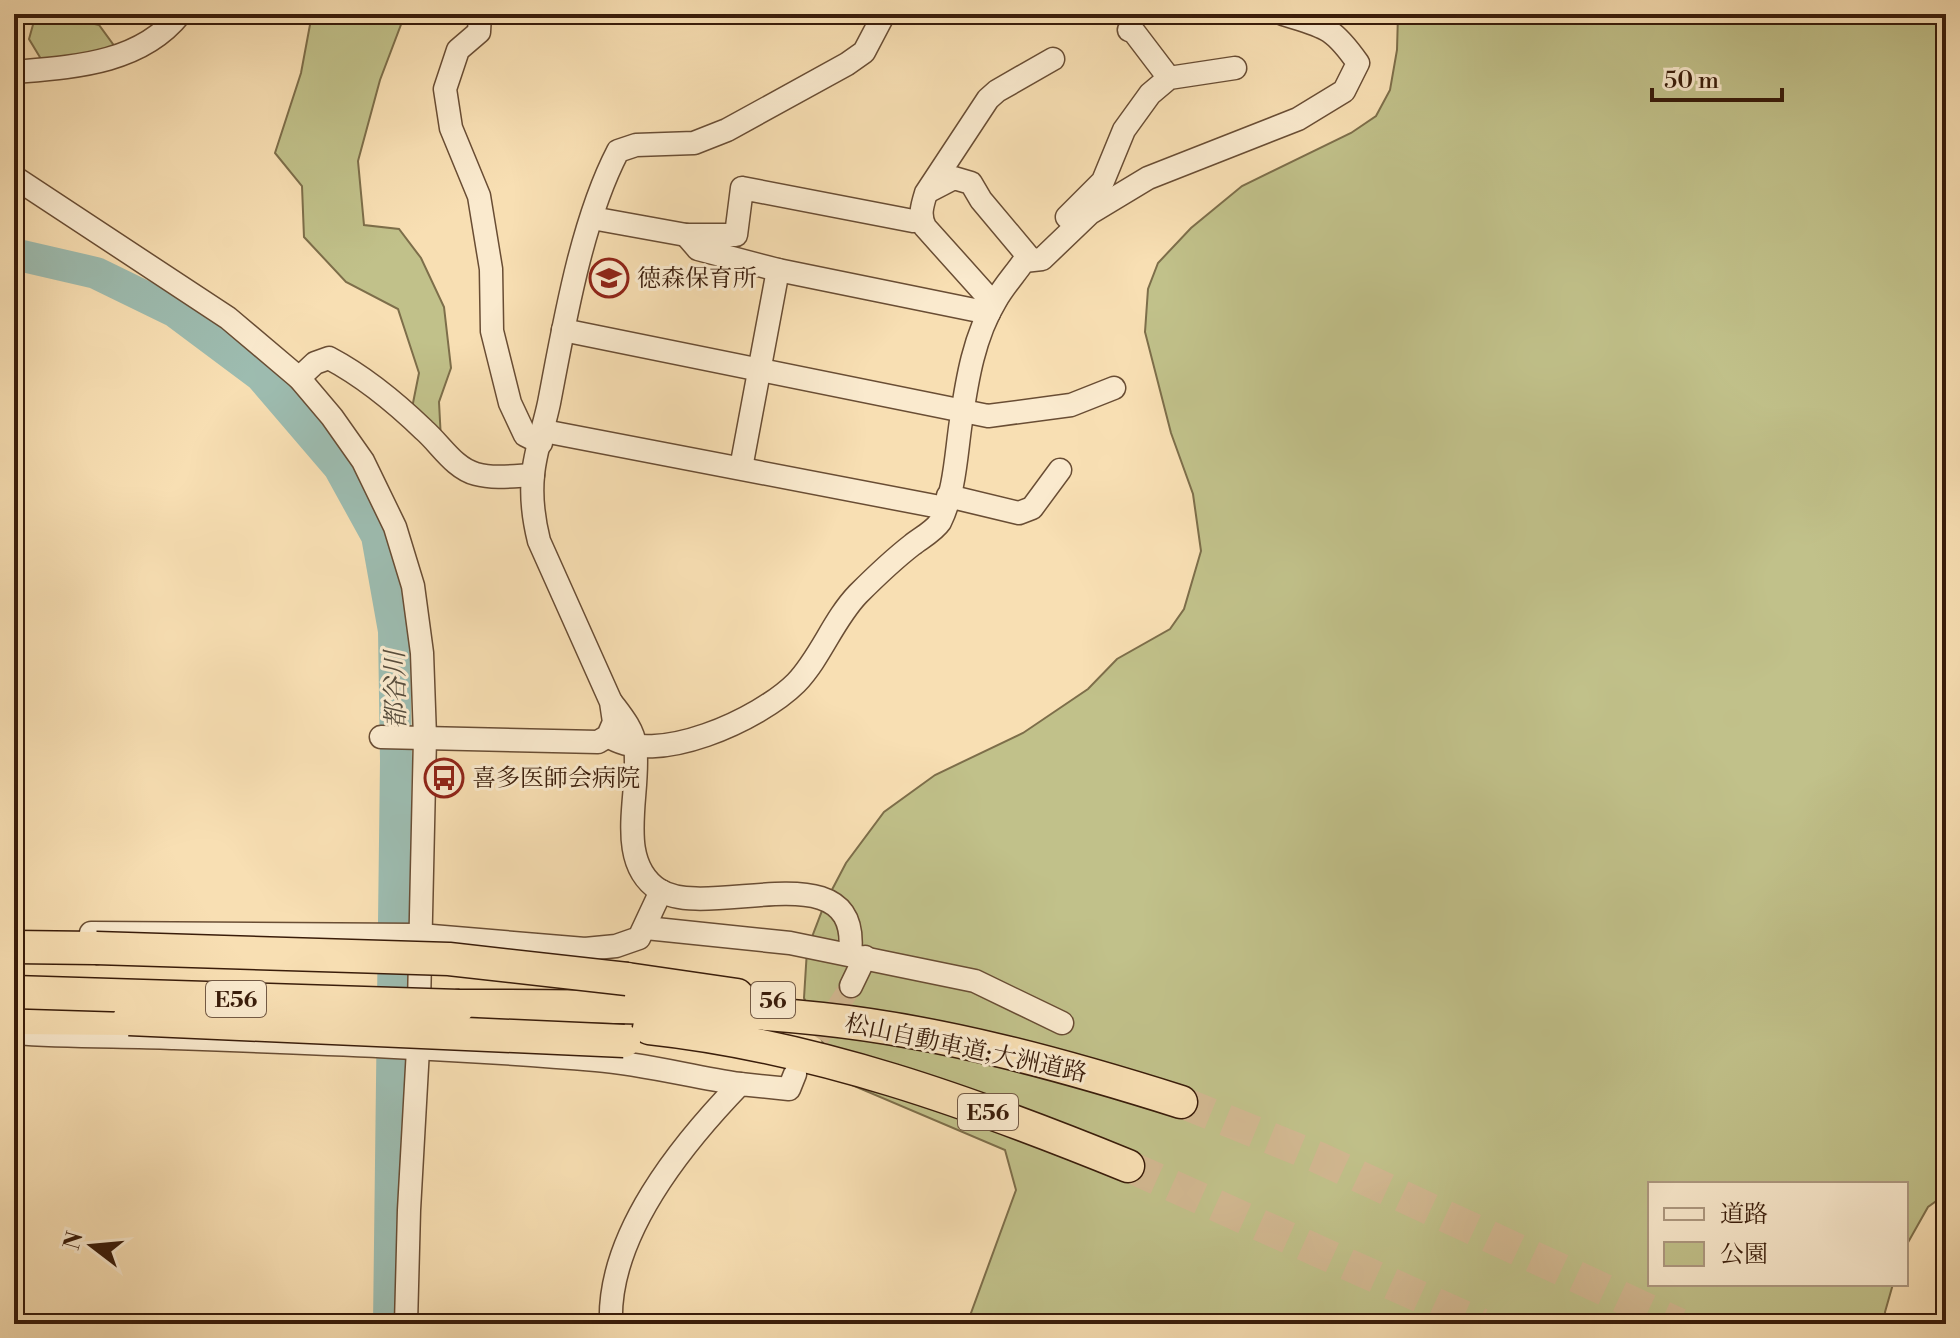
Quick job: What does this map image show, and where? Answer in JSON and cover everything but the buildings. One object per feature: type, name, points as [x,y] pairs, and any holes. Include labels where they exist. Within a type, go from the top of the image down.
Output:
[{"type":"highway","points":[[14,947],[449,959],[625,1013]]},
{"type":"highway","name":"E56","points":[[14,992],[625,1013]]},
{"type":"highway","name":"松山自動車道;大洲道路","points":[[625,1013],[837,1009],[916,1033],[1110,1079],[1181,1102]]},
{"type":"highway","points":[[14,1018],[625,1013]]},
{"type":"highway","name":"56","points":[[625,1013],[846,1067]]},
{"type":"highway","name":"松山自動車道;大洲道路","points":[[846,1067],[962,1102],[1128,1166]]},
{"type":"street","points":[[14,72],[70,68],[117,57],[146,45],[180,14]]},
{"type":"street","points":[[480,14],[479,32],[458,50],[445,89],[451,128],[479,196],[491,269],[492,331],[510,403],[525,435],[1019,513],[1032,508],[1060,470]]},
{"type":"street","points":[[851,986],[858,955],[842,912],[828,898],[795,892],[769,896],[684,897],[661,891],[642,875],[633,845],[635,745],[627,723],[611,702],[539,541],[535,525],[533,475],[563,330],[592,218],[608,170],[618,151],[636,145],[694,143],[727,130],[864,52],[884,14]]},
{"type":"street","points":[[926,193],[954,178],[971,183],[981,200],[1031,258],[1042,259],[1090,213],[1148,178],[1298,119],[1344,91],[1358,63],[1340,37],[1324,27],[1283,14]]},
{"type":"street","points":[[1129,30],[1134,32],[1169,78]]},
{"type":"street","points":[[921,219],[926,193],[988,99],[1053,59]]},
{"type":"street","points":[[608,736],[616,742],[635,745],[670,746],[695,741],[756,711],[794,684],[857,595],[910,546],[938,525],[947,502],[972,358],[992,306],[1024,261],[1031,258],[1103,181],[1124,130],[1150,94],[1169,78],[1235,68]]},
{"type":"street","points":[[14,177],[228,318],[299,378],[363,461],[395,527],[413,586],[422,653],[418,737],[418,1049],[406,1324]]},
{"type":"street","points":[[592,218],[686,235],[736,235],[742,188],[913,221],[921,219]]},
{"type":"street","points":[[921,219],[992,306]]},
{"type":"street","points":[[686,235],[698,249],[778,270],[992,306]]},
{"type":"street","points":[[741,468],[778,270]]},
{"type":"street","points":[[563,330],[988,416],[1071,405],[1114,388]]},
{"type":"street","points":[[299,378],[315,363],[329,358],[351,370],[424,430],[458,465],[474,474],[493,477],[533,475]]},
{"type":"street","points":[[381,737],[598,742],[608,736],[614,722],[611,702]]},
{"type":"street","points":[[14,934],[420,935],[585,949],[616,946],[639,938],[661,891]]},
{"type":"street","points":[[646,928],[790,943],[975,981],[1062,1023]]},
{"type":"street","points":[[14,1033],[418,1049],[599,1060],[740,1084],[789,1089],[795,1074]]},
{"type":"street","points":[[611,1324],[611,1306],[622,1262],[641,1211],[689,1140],[740,1084]]},
{"type":"green space","points":[[36,14],[78,14],[77,20],[99,25],[118,51],[44,64],[29,39]]},
{"type":"green space","points":[[312,14],[405,14],[380,80],[358,161],[364,225],[399,229],[421,258],[444,307],[451,368],[439,402],[441,440],[411,413],[419,373],[398,309],[346,282],[304,237],[302,186],[275,153],[301,73]]},
{"type":"green space","points":[[1398,14],[1946,14],[1946,1194],[1928,1207],[1908,1242],[1908,1182],[1648,1182],[1648,1286],[1892,1286],[1885,1312],[1886,1324],[967,1324],[1016,1190],[1005,1150],[847,1083],[826,1050],[804,998],[807,950],[825,903],[846,863],[884,812],[935,775],[1023,733],[1088,689],[1117,659],[1170,629],[1184,609],[1201,551],[1193,494],[1171,433],[1145,332],[1148,289],[1158,263],[1191,228],[1242,186],[1351,133],[1376,116],[1390,90],[1397,50]]},
{"type":"waterway","name":"都谷川","points":[[14,254],[96,273],[174,311],[261,376],[339,467],[377,536],[394,631],[396,761],[389,1324]]},
{"type":"tunnel","points":[[800,1066],[851,986]]},
{"type":"tunnel","points":[[1181,1102],[1317,1157],[1679,1324]]},
{"type":"tunnel","points":[[1128,1166],[1481,1324]]},
{"type":"place","name":"徳森保育所","points":[[609,278]]},
{"type":"place","name":"喜多医師会病院","points":[[444,778]]}]
